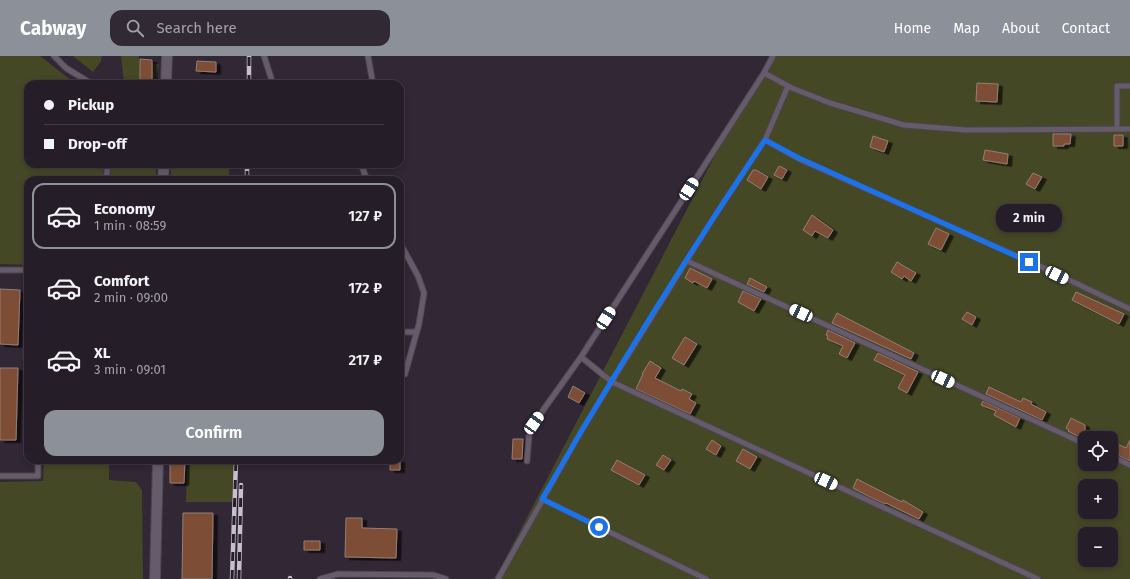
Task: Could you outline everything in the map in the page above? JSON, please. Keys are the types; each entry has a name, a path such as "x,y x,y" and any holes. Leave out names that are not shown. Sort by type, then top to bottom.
{"street":[{"path":"166,80 167,56"},
{"path":"155,579 158,464"}],"lane":[{"path":"54,56 66,68 86,80"},
{"path":"264,56 272,80"},
{"path":"368,56 372,80"},
{"path":"527,461 529,436 534,423 581,357 764,73 773,56"},
{"path":"764,73 788,86 830,103 904,125 966,130 1130,129"},
{"path":"498,579 542,499 612,382 712,220 765,140 788,86"},
{"path":"1117,129 1117,86 1130,86"},
{"path":"765,140 799,158 1044,268 1130,309"},
{"path":"404,251 418,276 424,293 405,374"},
{"path":"687,261 1078,441"},
{"path":"0,270 24,270"},
{"path":"404,332 416,332"},
{"path":"581,357 612,382 1038,579"},
{"path":"1118,459 1130,465"},
{"path":"0,476 38,476 38,464"},
{"path":"542,499 706,579"},
{"path":"320,579 338,574 433,575 446,579"}],"green space":[{"path":"0,56 40,56 71,80 24,80 24,168 104,168 102,176 24,176 24,265 0,264"},
{"path":"73,56 102,56 101,61 93,72"},
{"path":"121,56 139,56 139,64 159,64 155,80 124,80"},
{"path":"771,56 1130,56 1130,579 495,579 738,111"},
{"path":"111,168 156,168 156,176 110,176"},
{"path":"171,168 229,168 229,176 171,176"},
{"path":"44,464 109,464 109,480 136,482 142,490 143,579 0,579 0,482 43,481"},
{"path":"187,464 234,464 232,502 186,502"}],"building":[{"path":"140,59 152,60 152,80 140,80"},
{"path":"197,61 216,62 216,72 196,71"},
{"path":"977,83 998,84 997,102 976,101"},
{"path":"1053,134 1071,134 1070,144 1064,144 1064,146 1053,146"},
{"path":"1114,135 1123,135 1123,146 1114,146"},
{"path":"873,136 888,141 884,152 870,147"},
{"path":"985,150 1008,154 1007,164 983,160"},
{"path":"779,166 787,170 782,179 774,175"},
{"path":"753,170 756,170 768,177 761,189 747,180"},
{"path":"1033,173 1042,177 1035,189 1026,184"},
{"path":"812,215 833,230 828,238 815,231 812,236 803,230"},
{"path":"936,228 949,234 941,250 928,244"},
{"path":"897,262 916,273 911,281 904,276 902,279 891,272"},
{"path":"690,268 712,279 707,288 694,281 693,283 685,278"},
{"path":"750,278 767,287 764,292 747,284"},
{"path":"0,289 20,290 18,345 0,344"},
{"path":"743,291 761,299 754,311 738,302"},
{"path":"1076,292 1124,314 1119,324 1072,300"},
{"path":"967,312 976,317 972,325 962,319"},
{"path":"837,313 914,353 911,359 832,323"},
{"path":"828,330 855,343 847,358 839,354 843,346 827,339 828,336 826,335"},
{"path":"685,337 697,344 684,365 672,358"},
{"path":"878,353 918,372 907,393 898,388 905,375 874,360"},
{"path":"650,361 661,368 655,378 681,391 682,389 692,394 689,399 696,403 690,414 636,389 642,374"},
{"path":"0,368 18,368 16,440 0,440"},
{"path":"573,386 585,393 579,403 568,397"},
{"path":"989,387 1021,402 1023,398 1032,402 1031,404 1046,412 1042,420 986,394"},
{"path":"983,401 1020,418 1016,427 994,415 996,411 981,405"},
{"path":"1071,418 1085,425 1085,431 1078,431 1078,436 1068,431 1069,430 1066,428"},
{"path":"513,439 523,439 522,459 512,459"},
{"path":"712,440 721,446 716,455 706,449"},
{"path":"1130,440 1130,461 1118,455 1118,444 1126,448"},
{"path":"743,449 757,457 750,469 736,461"},
{"path":"663,455 671,460 664,470 656,465"},
{"path":"617,460 645,475 639,485 611,470"},
{"path":"170,464 185,464 184,483 170,483"},
{"path":"390,464 400,464 400,470 390,470"},
{"path":"857,479 902,502 903,500 923,512 919,519 870,497 853,488"},
{"path":"183,513 213,513 212,579 182,579"},
{"path":"346,518 362,518 362,528 397,529 396,558 345,557"},
{"path":"304,541 320,541 320,550 304,550"}],"railway":[{"path":"249,56 249,80"},
{"path":"247,168 247,176"},
{"path":"232,579 236,464"},
{"path":"239,579 241,485"}],"route":[{"path":"599,527 542,499 583,428 712,220 765,140 799,158 1029,262"}]}
